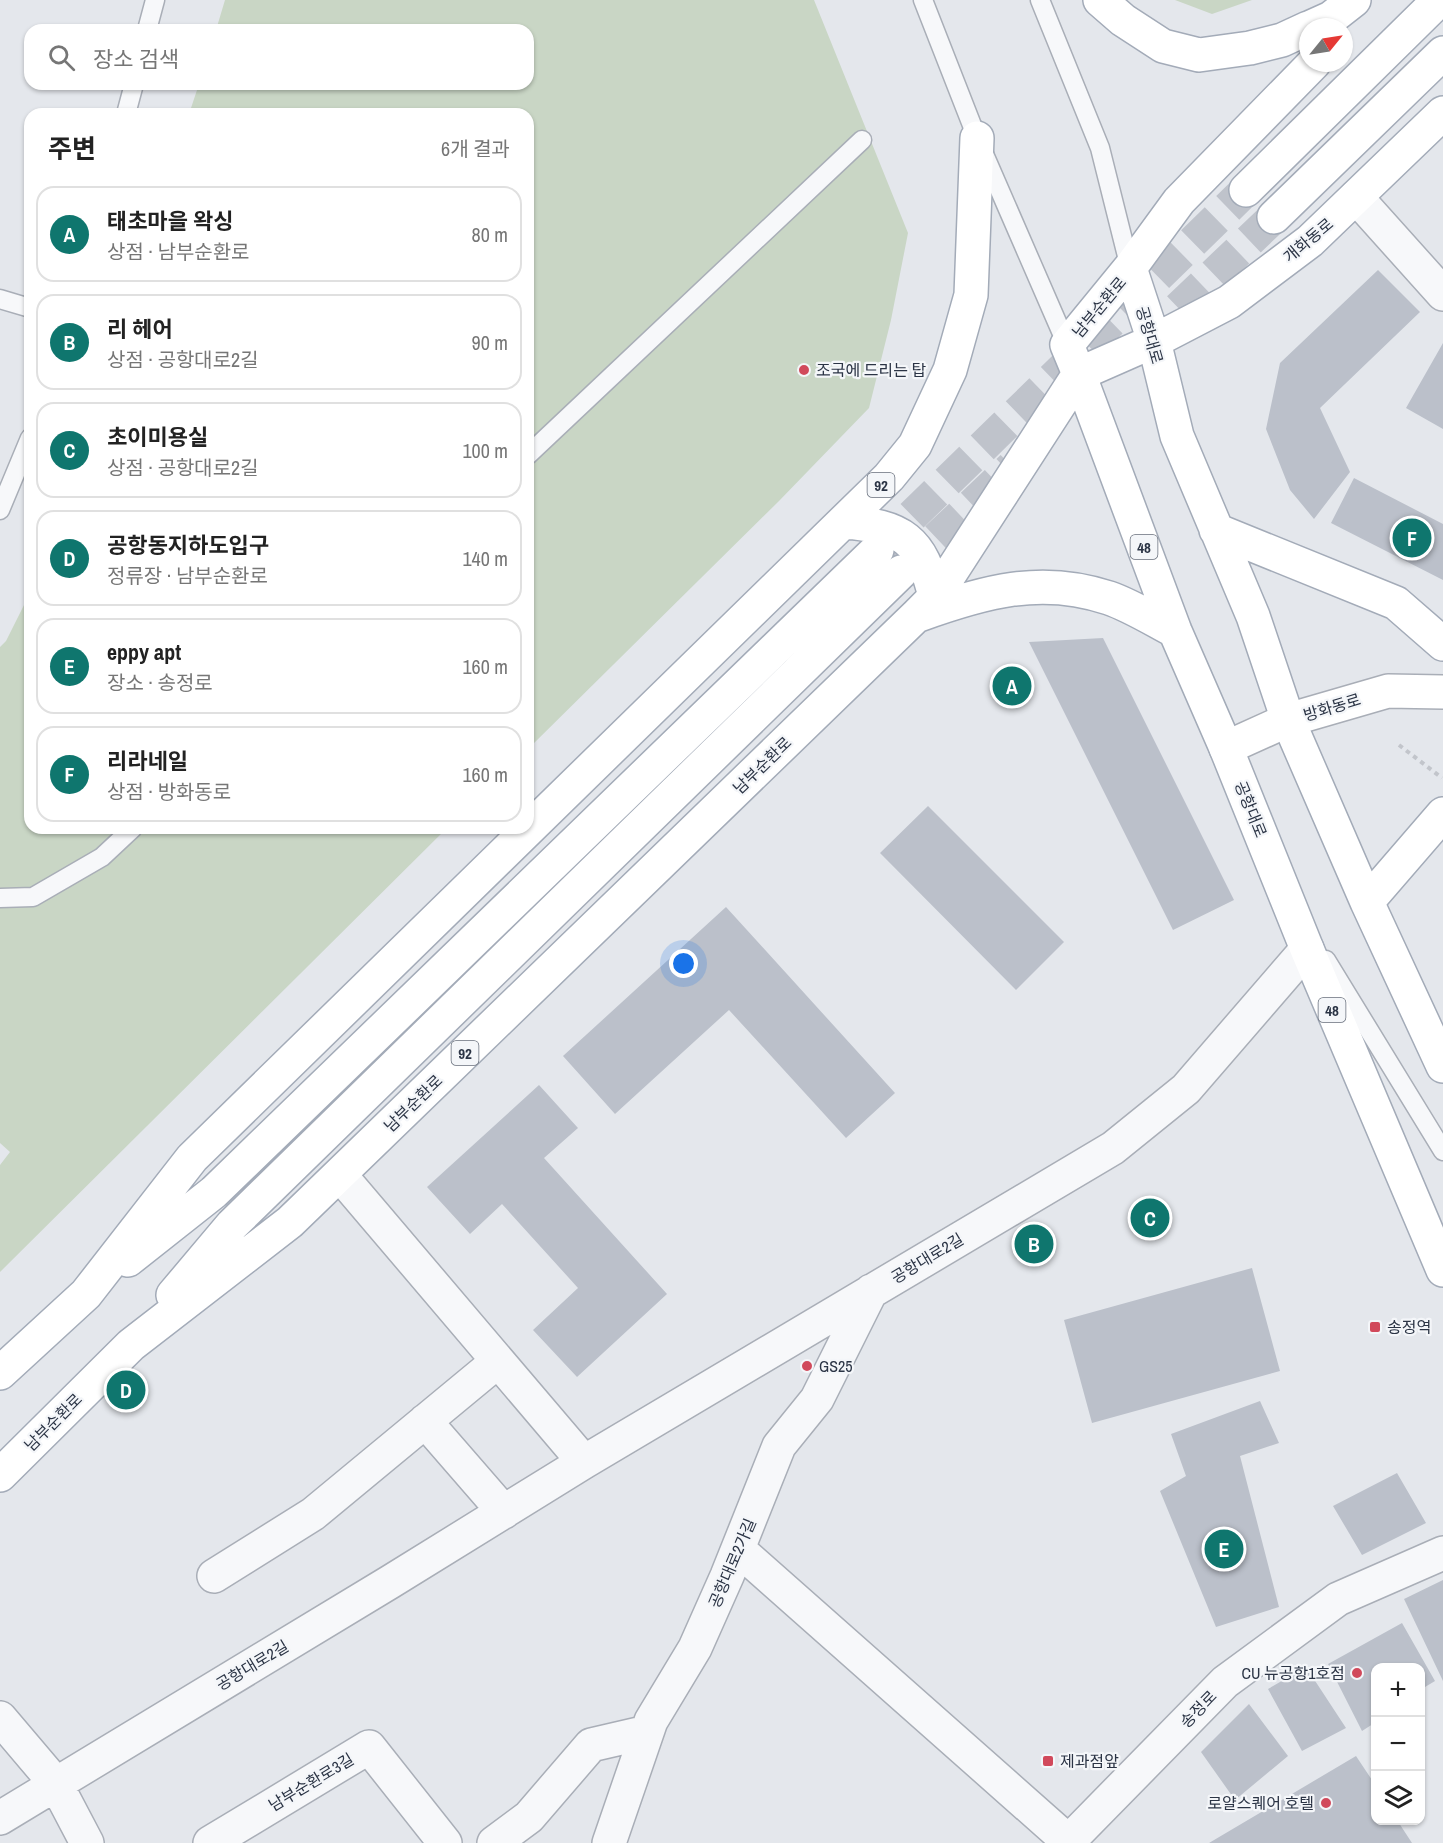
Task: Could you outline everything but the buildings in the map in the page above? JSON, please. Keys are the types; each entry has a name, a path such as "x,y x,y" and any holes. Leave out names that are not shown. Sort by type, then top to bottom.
{"main road":[{"path":"1100,0 1123,20 1163,46 1199,56 1250,48 1282,40 1299,33"},
{"path":"1331,18 1354,0"},
{"path":"1353,23 1375,0"},
{"path":"1246,190 1439,0"},
{"path":"1274,217 1443,54"},
{"path":"1130,268 1179,201 1305,72"},
{"name":"개화동로","path":"1154,341 1229,302 1310,241 1443,113"},
{"name":"92","path":"534,824 890,477 915,446 950,370 971,295 977,138"},
{"path":"1228,151 1230,183 1272,231 1310,241"},
{"name":"공항대로","path":"1130,268 1154,341 1177,436 1253,616 1288,720 1367,902 1443,1066"},
{"name":"남부순환로","path":"131,1345 290,1221 926,606 1130,268"},
{"path":"1073,359 1154,341"},
{"name":"공항대로","path":"1073,359 1176,631 1227,748 1307,949 1443,1270"},
{"path":"844,522 889,528 912,543 925,561 926,606 1020,587 1071,589 1110,598 1176,631"},
{"path":"1216,530 1396,603 1443,644"},
{"name":"92","path":"0,1373 86,1294 214,1192 877,550"},
{"name":"남부순환로","path":"0,1475 131,1345 232,1225 901,572"},
{"name":"방화동로","path":"1227,748 1288,720 1388,691 1443,692"},
{"path":"1367,902 1443,814"},
{"name":"92","path":"86,1294 192,1158 524,834"}],"street":[{"path":"1356,197 1443,294"},
{"name":"공항대로2길","path":"0,1818 584,1462 1113,1148 1186,1089 1307,949"},
{"path":"339,1175 584,1462"},
{"name":"공항대로2가길","path":"609,1843 651,1721 695,1648 779,1446 817,1399 871,1291"},
{"path":"214,1576 313,1514 498,1361"},
{"path":"425,1421 504,1512"},
{"name":"송정로","path":"738,1549 1068,1843 1225,1682 1338,1599 1443,1553"},
{"path":"0,1718 56,1784 87,1843"},
{"path":"494,1843 529,1817 591,1744 647,1732"},
{"name":"남부순환로3길","path":"210,1843 369,1747 445,1843"}],"lane":[{"path":"149,24 155,0"},
{"path":"923,0 977,138 1073,359"},
{"path":"1040,0 1100,148 1130,268"},
{"path":"128,108 132,90"},
{"path":"534,449 862,140"},
{"path":"0,299 24,306"},
{"path":"0,510 24,452"},
{"path":"0,898 33,897 102,857 127,834"},
{"path":"1287,897 1443,1151"}],"path":[{"path":"1399,745 1442,778"}],"green space":[{"path":"225,0 814,0 908,233 891,320 869,408 779,501 534,743 534,108 191,108 197,90 534,90 534,24 218,24"},
{"path":"1175,0 1252,0 1212,14"},
{"path":"24,605 24,834 441,834 0,1272 0,1165 10,1152 0,1143 0,647 6,641"}],"tunnel":[{"path":"877,550 1246,190"},
{"path":"1143,342 1274,217"},
{"path":"901,572 1012,467"}],"place":[{"name":"조국에 드리는 탑","path":"804,370"},
{"name":"리라네일","path":"1412,538"},
{"name":"태초마을 왁싱","path":"1012,686"},
{"name":"초이미용실","path":"1150,1218"},
{"name":"리 헤어","path":"1034,1244"},
{"name":"송정역","path":"1375,1327"},
{"name":"GS25","path":"807,1366"},
{"name":"공항동지하도입구","path":"126,1390"},
{"name":"eppy apt","path":"1224,1549"},
{"name":"CU 뉴공항1호점","path":"1357,1673"},
{"name":"제과점앞","path":"1048,1761"},
{"name":"로얄스퀘어 호텔","path":"1326,1803"}]}
